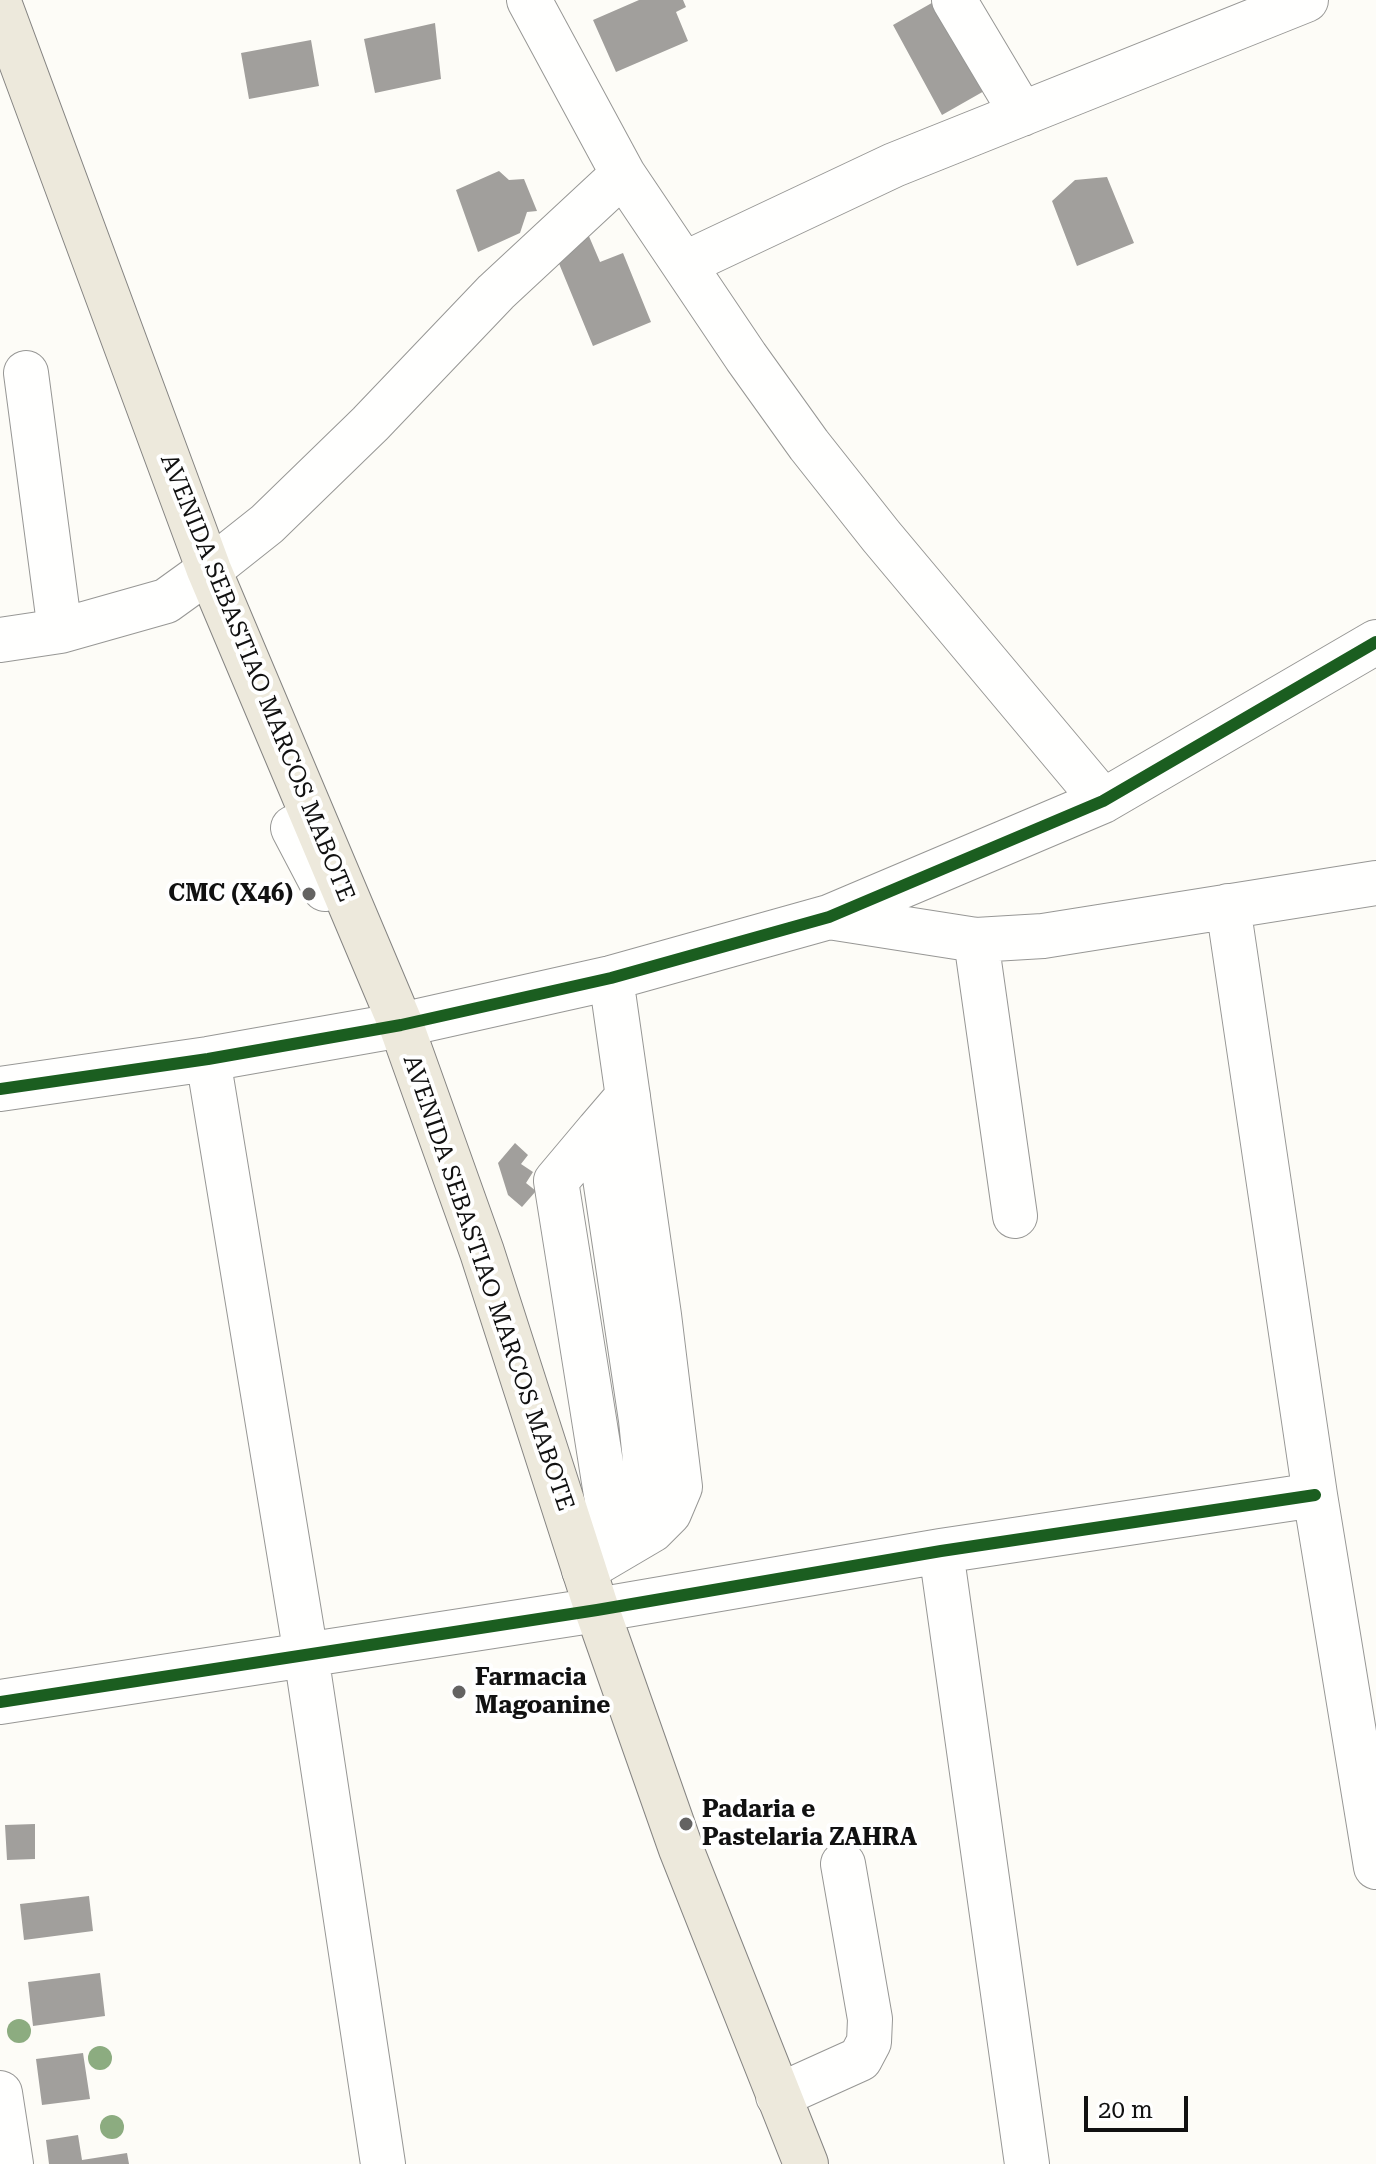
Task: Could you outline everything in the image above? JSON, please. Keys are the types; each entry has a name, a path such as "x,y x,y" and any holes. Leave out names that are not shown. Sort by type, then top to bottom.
{"main road":[{"name":"AVENIDA SEBASTIAO MARCOS MABOTE","path":"0,4 10,60 209,570 401,1025 482,1252 612,1565 681,1849 806,2164"}],"street":[{"path":"0,4 16,0"},
{"path":"529,0 623,174 755,370 863,514 1103,801"},
{"path":"954,0 1022,114"},
{"path":"684,264 894,165 1306,0"},
{"path":"0,640 60,631 166,601 209,570 267,524 370,424 496,292 623,174"},
{"path":"26,373 60,631"},
{"path":"0,1089 208,1059 401,1025 611,978 829,917 1103,801 1376,642"},
{"path":"829,917 976,940 1043,936 1376,883"},
{"path":"1228,906 1315,1495 1369,1768 1376,1867"},
{"path":"976,940 1015,1216"},
{"path":"611,978 680,1487 669,1513 612,1565"},
{"path":"208,1059 306,1655 383,2164"},
{"path":"612,1565 641,1420 598,1131 628,1096"},
{"path":"0,1702 306,1655 612,1565 941,1551 1315,1495"},
{"path":"941,1551 1027,2164"},
{"path":"778,2096 860,2059 869,2042 870,2019 843,1864"},
{"path":"0,2093 11,2164"}],"building":[{"path":"639,0 683,0 686,7 676,12 688,41 616,72 593,20"},
{"path":"937,0 993,86 942,115 893,25"},
{"path":"435,23 441,79 375,93 364,39"},
{"path":"311,40 319,86 249,99 241,53"},
{"path":"499,171 509,180 524,179 537,211 527,212 520,233 478,252 456,190"},
{"path":"1107,177 1134,243 1077,266 1052,201 1075,180"},
{"path":"588,234 600,262 623,253 651,322 593,346 553,249"},
{"path":"515,1143 528,1155 521,1164 533,1172 526,1183 536,1191 522,1207 508,1195 498,1163"},
{"path":"35,1824 35,1859 7,1860 5,1825"},
{"path":"89,1896 93,1931 24,1940 20,1904"},
{"path":"100,1973 105,2016 33,2026 28,1982"},
{"path":"83,2053 90,2099 42,2105 36,2059"},
{"path":"78,2135 82,2160 127,2153 129,2164 49,2164 46,2140"}],"cycle path":[{"path":"0,1089 208,1059 401,1025 611,978 829,917 1103,801 1376,642"},
{"path":"0,1702 597,1610 941,1551 1315,1495"}],"place":[{"name":"CMC (X46)","path":"309,894"},
{"name":"Farmacia Magoanine","path":"459,1692"},
{"name":"Padaria e Pastelaria ZAHRA","path":"686,1824"}]}
